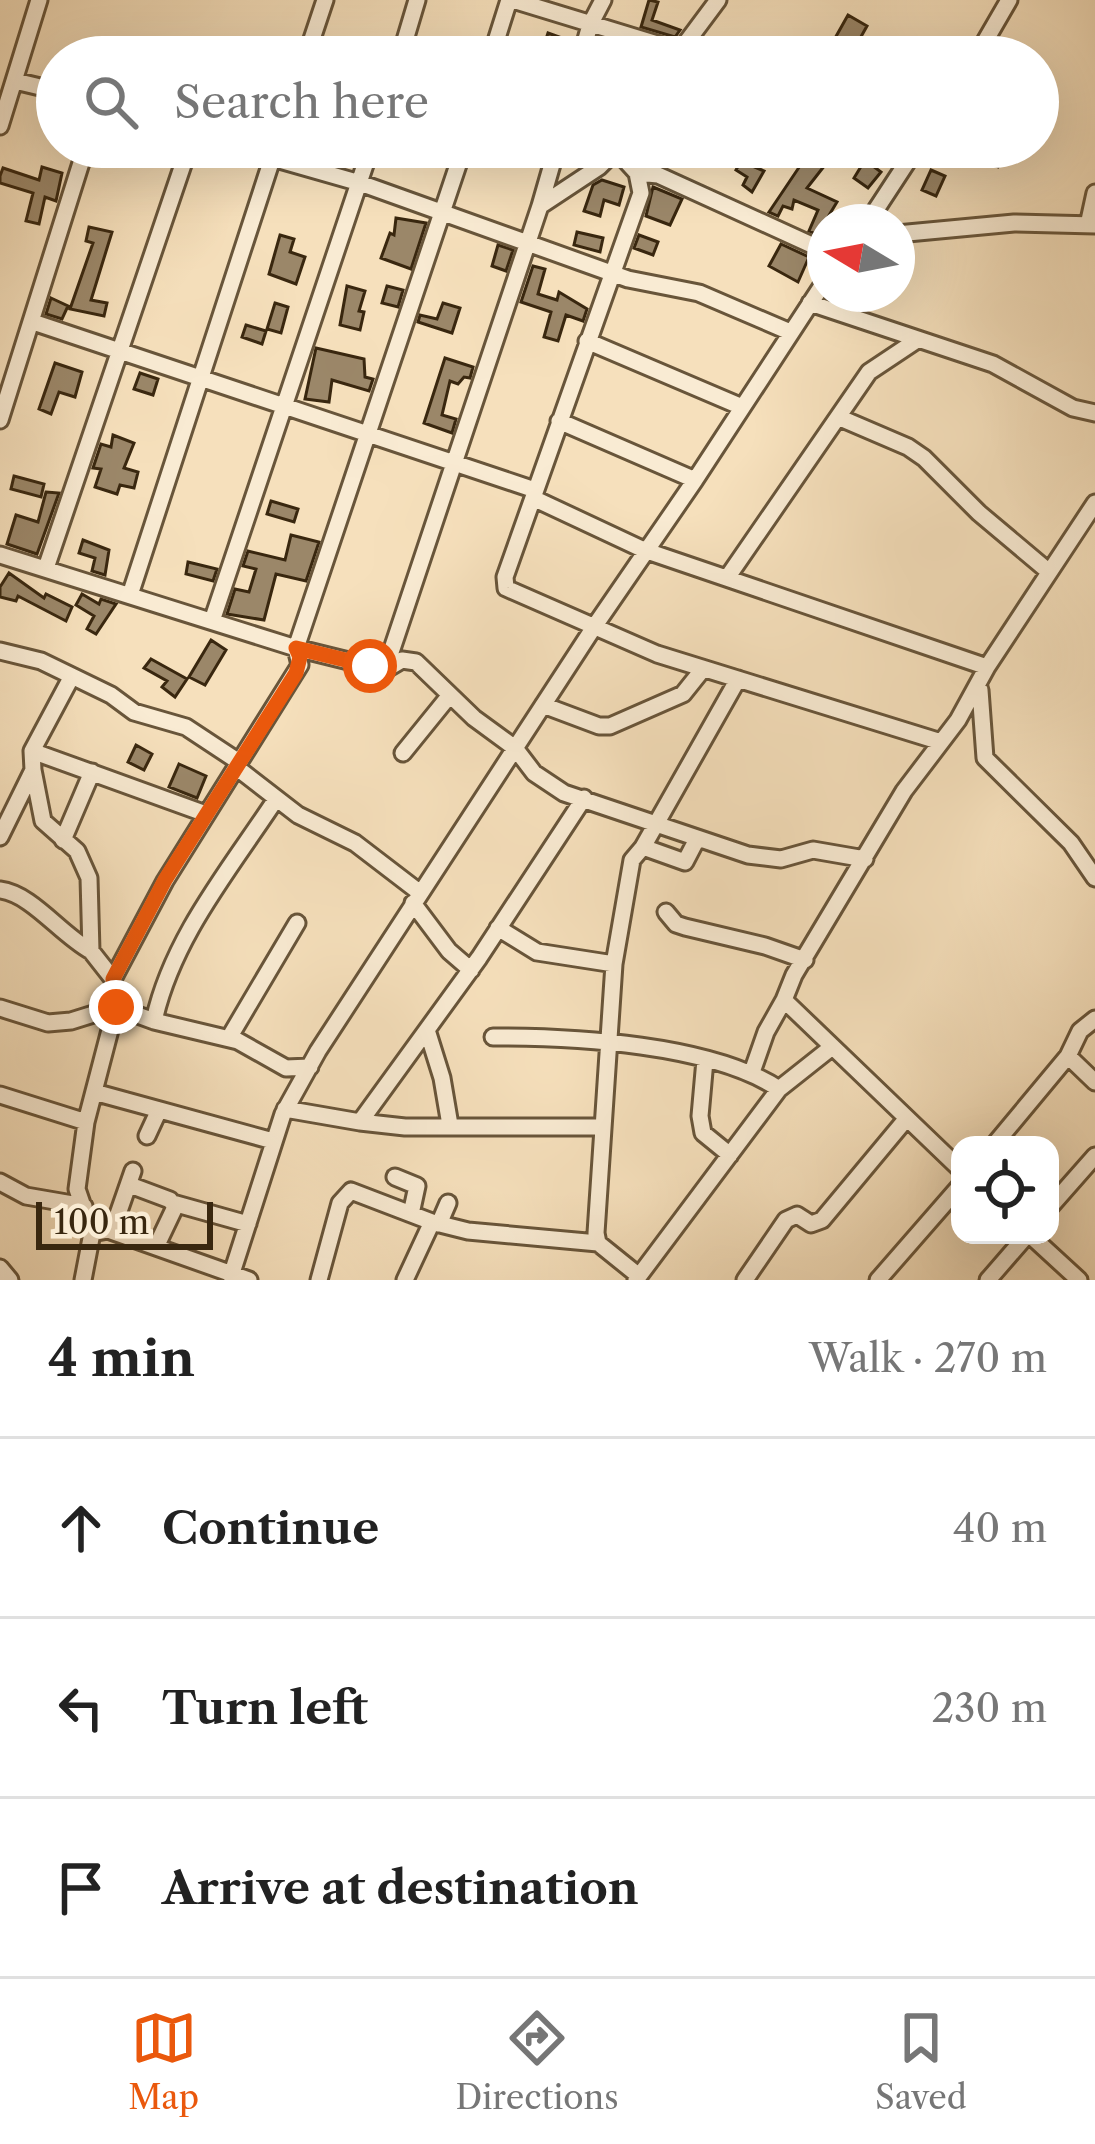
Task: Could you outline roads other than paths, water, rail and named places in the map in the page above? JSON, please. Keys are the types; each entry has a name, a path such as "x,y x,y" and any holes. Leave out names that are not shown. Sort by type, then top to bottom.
{"street":[{"path":"0,126 39,0"},
{"path":"313,36 325,0"},
{"path":"407,36 418,0"},
{"path":"498,36 511,0 623,36"},
{"path":"587,36 603,0"},
{"path":"691,36 718,0"},
{"path":"988,36 1009,0"},
{"path":"16,81 36,86"},
{"path":"0,420 80,168"},
{"path":"46,568 182,168"},
{"path":"130,595 269,168"},
{"path":"317,168 647,284 699,293 790,332"},
{"path":"212,621 365,168"},
{"path":"113,979 165,880 300,665 296,648 458,168"},
{"path":"385,670 550,168"},
{"path":"540,206 597,168"},
{"path":"634,168 641,193 505,577 506,588 656,654 940,742"},
{"path":"880,204 903,168"},
{"path":"637,172 658,175 807,243"},
{"path":"915,232 1013,223 1091,225 1095,193"},
{"path":"231,1276 285,1109 416,897 807,307"},
{"path":"836,312 993,364 1073,408 1095,413"},
{"path":"33,322 452,462 534,494 644,550 987,667"},
{"path":"727,578 877,364 917,340"},
{"path":"587,341 742,407"},
{"path":"838,417 924,458 979,513 1048,571"},
{"path":"559,422 695,480"},
{"path":"752,1072 766,1032 904,791 980,687 987,667 1095,503"},
{"path":"0,555 296,648 385,670 402,660 416,662 514,748 534,773 564,793 772,860 813,850 865,859"},
{"path":"0,651 41,662 141,715 200,734 298,815 356,844 416,897 449,951 470,970"},
{"path":"543,705 599,726 620,724 690,690 703,669"},
{"path":"72,676 32,751 33,770 44,821 76,851 89,878 91,950"},
{"path":"598,1243 614,964 632,860 738,679"},
{"path":"980,687 985,758 1071,843 1095,878"},
{"path":"403,752 450,695"},
{"path":"32,751 206,814"},
{"path":"0,837 33,770"},
{"path":"63,840 92,772"},
{"path":"360,1122 470,970 584,798"},
{"path":"154,1021 162,981 190,929 276,799"},
{"path":"643,847 685,862 697,839"},
{"path":"0,890 26,898 56,928 91,950 113,979 116,1007 86,1122 77,1189 100,1232 249,1280"},
{"path":"666,912 676,924 805,960"},
{"path":"229,1038 297,923"},
{"path":"498,928 537,952 614,964"},
{"path":"784,1000 951,1160"},
{"path":"0,1008 48,1023 116,1007 229,1038 255,1048 278,1065 310,1067"},
{"path":"1001,1136 1095,1019"},
{"path":"427,1030 450,1125"},
{"path":"493,1037 610,1043 705,1060 752,1072 779,1089"},
{"path":"320,1280 344,1196 351,1191 435,1223 495,1236 598,1243 637,1278 779,1089 832,1047"},
{"path":"1068,1056 1095,1082"},
{"path":"705,1060 700,1116 704,1133 730,1155"},
{"path":"94,1092 273,1141"},
{"path":"0,1095 86,1122"},
{"path":"285,1109 405,1127 602,1127"},
{"path":"147,1136 158,1110"},
{"path":"745,1280 786,1220 797,1215 811,1224 823,1220 907,1118"},
{"path":"1059,1197 1095,1156"},
{"path":"395,1177 417,1186 411,1214"},
{"path":"83,1280 100,1232 132,1178 173,1204 248,1224"},
{"path":"0,1182 26,1196 84,1206"},
{"path":"878,1280 951,1196"},
{"path":"405,1280 448,1203"},
{"path":"156,1247 173,1204"},
{"path":"988,1280 1020,1244"},
{"path":"1038,1244 1078,1280"},
{"path":"0,1268 10,1280"}]}
